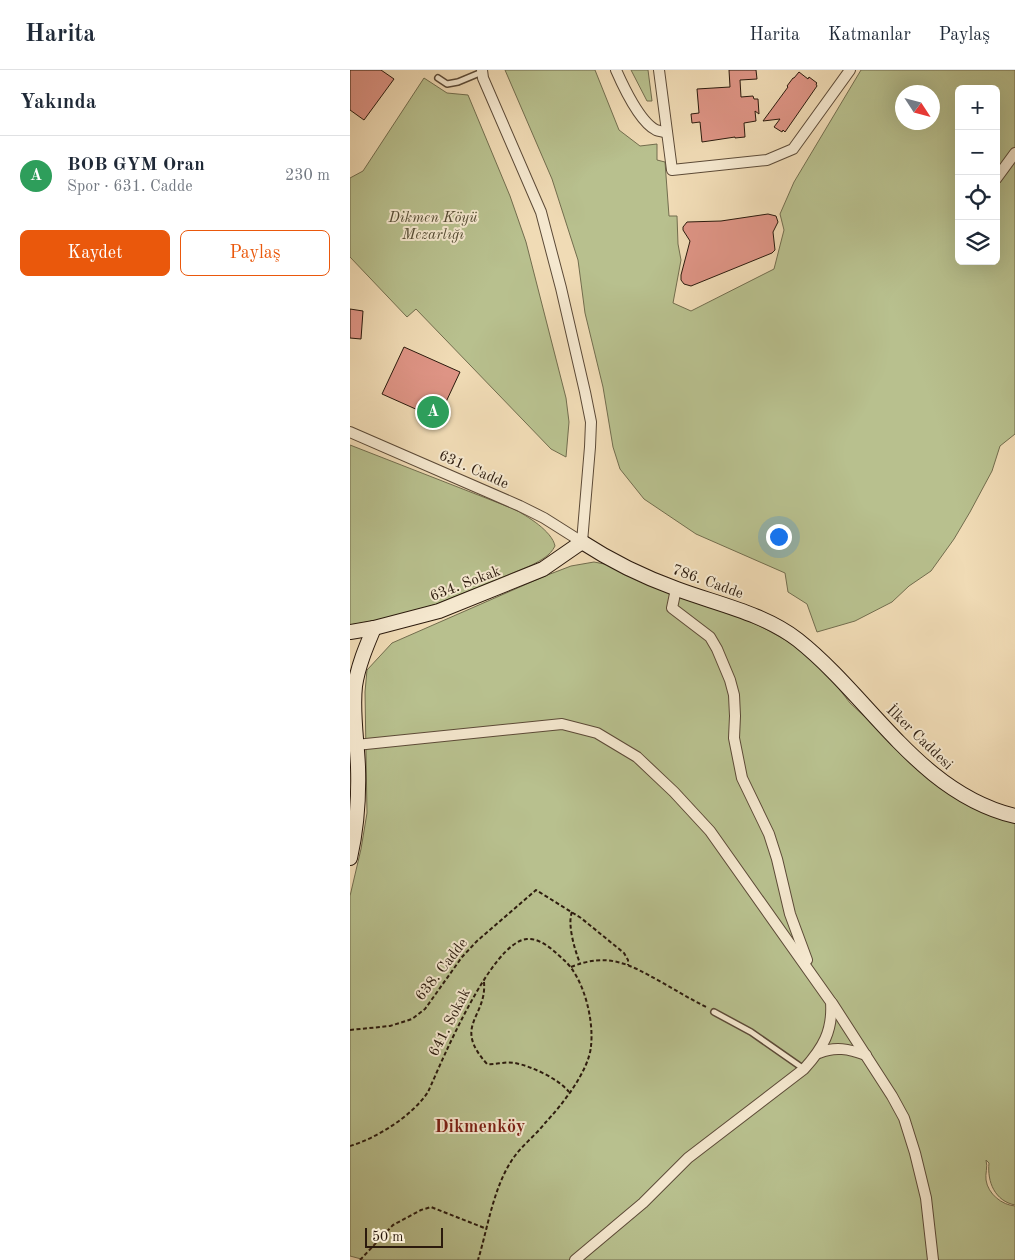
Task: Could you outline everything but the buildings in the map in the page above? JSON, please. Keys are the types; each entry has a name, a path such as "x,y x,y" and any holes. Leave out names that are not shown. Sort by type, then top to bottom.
{"main road":[{"name":"786. Cadde","path":"582,542 614,561 676,589 728,605 760,619 796,639 819,658"},
{"name":"634. Sokak","path":"350,632 374,628 439,611 543,570 582,542"},
{"path":"350,858 359,805 353,736 354,704 358,669 374,628"},
{"name":"İlker Caddesi","path":"819,658 904,747 942,782 955,791 987,807 1015,816"}],"street":[{"path":"616,70 647,123 655,130 668,133"},
{"path":"659,70 672,170 767,160 793,149 850,70"},
{"path":"482,71 506,133 541,212 585,392 591,422 582,542"},
{"path":"999,175 1015,153"},
{"name":"631. Cadde","path":"350,432 520,506 544,518 582,542"},
{"path":"574,1260 643,1203 688,1158 804,1069 818,1053 832,1019 831,1002 807,960 790,914 769,834 742,778 734,738 734,702 730,680 710,637 672,608 676,589"},
{"path":"353,736 562,724 597,733 637,757 674,792 710,831 831,1002 892,1096 904,1118 916,1153 926,1198 934,1260"},
{"path":"818,1053 827,1050 845,1049 866,1055"}],"lane":[{"path":"438,78 447,84 458,82 482,71"},
{"path":"714,1012 751,1032 804,1069"}],"path":[{"name":"638. Cadde","path":"350,1030 390,1026 412,1019 425,1009 472,946 536,890 572,912"},
{"path":"580,963 576,954 570,922 572,912 624,953 628,964"},
{"name":"641. Sokak","path":"350,1146 380,1134 423,1100 461,1018 484,981 514,944 524,939 532,939 543,943 571,967"},
{"path":"478,1260 501,1179 513,1158 546,1122 569,1092 584,1070 591,1048 592,1034 586,1002 571,967 580,963 600,960 628,964 714,1012"},
{"path":"484,981 485,991 471,1031 473,1042 479,1055 487,1064 514,1063 529,1067 565,1086 569,1092"},
{"path":"360,1260 393,1225 431,1207 487,1229"}],"green space":[{"path":"505,70 595,70 619,130 640,146 657,144 657,160 665,162 669,216 677,216 678,244 681,260 673,303 691,311 774,269 784,230 780,214 794,182 861,70 1015,70 1015,434 1000,446 992,471 970,512 954,539 931,571 909,586 892,602 855,621 817,632 807,604 788,592 785,573 696,534 644,499 620,469 613,447 603,387 585,313 578,260 552,179"},
{"path":"631,70 648,70 652,101 647,101"},
{"name":"Dikmen Köyü Mezarlığı","path":"424,78 447,93 468,95 510,196 526,242 566,398 569,422 566,457 551,449 416,309 407,317 350,257 350,178 363,171"},
{"path":"350,445 514,509 544,530 553,540 555,546 548,555 532,565 437,604 384,619 350,625"},
{"path":"594,562 615,566 730,613 762,627 798,647 829,676 850,703 907,756 1015,817 1015,1205 1008,1203 997,1195 991,1184 989,1163 986,1160 986,1178 987,1185 996,1198 1015,1206 1015,1260 365,1260 350,1256 350,896 367,813 365,692 367,670 392,643 545,576 571,566"}],"place":[{"name":"BOB GYM Oran","path":"433,412"}],"district":[{"name":"Dikmenköy","path":"480,1126"}]}
